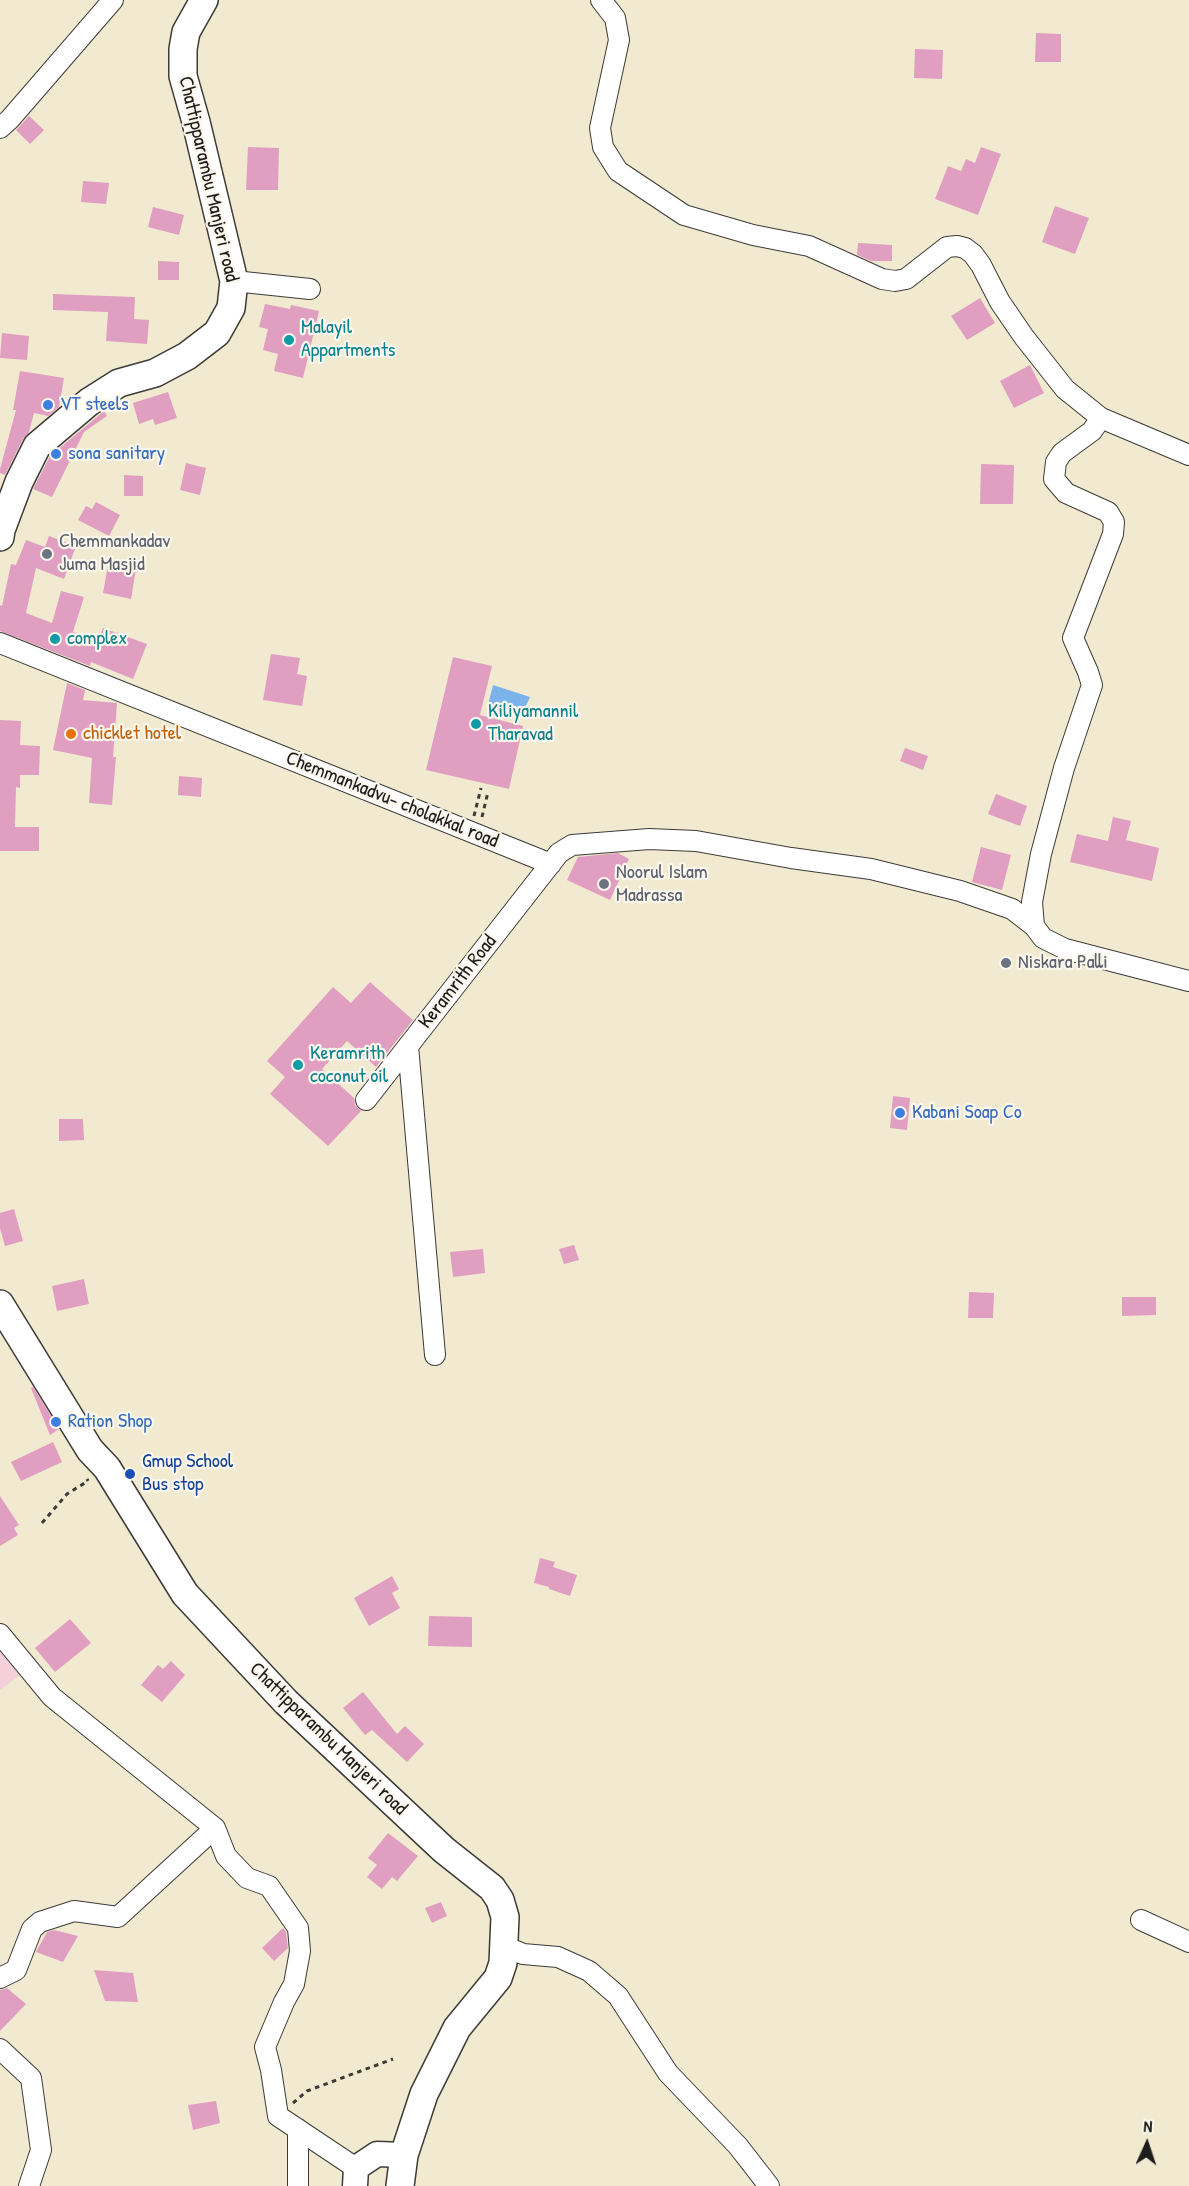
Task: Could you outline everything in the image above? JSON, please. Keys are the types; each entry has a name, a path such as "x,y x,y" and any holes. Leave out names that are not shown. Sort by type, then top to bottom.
{"main road":[{"name":"Chattipparambu Manjeri road","path":"0,537 20,482 37,446 88,402 120,383 155,373 179,360 217,333 231,308 234,281 183,76 186,32 204,0"},
{"name":"Chattipparambu Manjeri road","path":"0,1304 90,1450 107,1468 185,1594 286,1702 444,1850 492,1888 500,1900 505,1917 503,1963 498,1978 457,2028 424,2094 404,2155 400,2186"}],"street":[{"path":"0,128 113,0"},
{"path":"601,0 615,18 619,40 600,128 603,147 618,171 684,215 753,235 809,246 882,279 895,281 906,279 947,247 965,248 973,254 1000,302 1024,337 1065,388 1101,418 1189,454"},
{"path":"234,281 310,290"},
{"path":"1034,926 1032,902 1041,854 1064,768 1092,685 1073,638 1113,534 1114,522 1108,512 1066,493 1054,478 1056,462 1062,453 1092,431 1101,418"},
{"name":"Chemmankadvu- cholakkal road","path":"0,644 551,864"},
{"path":"551,864 559,853 573,845 649,839 696,841 871,869 960,891 1012,909 1034,926 1043,938 1065,950 1189,981"},
{"name":"Keramrith Road","path":"366,1100 551,864"},
{"path":"408,1046 435,1355"},
{"path":"0,1634 52,1697 215,1828 226,1856 247,1878 269,1886 298,1928 300,1951 294,1984 265,2047 278,2116 298,2129 356,2177 377,2154 404,2155"},
{"path":"0,1978 16,1970 32,1929 40,1922 74,1911 118,1917 215,1828"},
{"path":"1141,1920 1189,1942"},
{"path":"504,1946 523,1954 558,1957 589,1971 618,1996 668,2073 738,2146 769,2186"},
{"path":"0,2049 31,2078 41,2150 29,2186"},
{"path":"298,2129 298,2186"}],"path":[{"path":"474,833 481,788"},
{"path":"474,833 488,792"},
{"path":"42,1523 67,1494 88,1481 83,1473"},
{"path":"278,2116 307,2091 393,2059"}],"shaded area":[{"path":"0,1642 13,1660 19,1676 0,1690"}],"water":[{"path":"493,685 530,697 523,712 508,718 487,709"}],"building":[{"path":"1036,33 1061,34 1061,62 1035,62"},
{"path":"915,49 943,50 942,79 914,78"},
{"path":"29,116 44,130 30,144 16,130"},
{"path":"248,147 279,148 278,190 246,190"},
{"path":"981,147 1001,154 978,215 935,199 948,166 961,171 966,159 975,163"},
{"path":"83,181 109,183 106,204 81,202"},
{"path":"1055,206 1089,218 1075,254 1042,242"},
{"path":"153,207 184,215 179,235 148,227"},
{"path":"858,243 892,245 892,261 871,261 857,255"},
{"path":"158,261 179,262 179,280 158,280"},
{"path":"53,294 135,297 134,319 149,320 147,344 106,341 108,312 53,310"},
{"path":"980,298 995,323 967,340 951,316"},
{"name":"Malayil Appartments","path":"265,304 290,309 291,305 319,311 303,378 274,371 278,354 263,350 268,329 259,327"},
{"path":"2,333 29,336 27,360 0,358"},
{"path":"1030,365 1044,393 1014,408 1000,381"},
{"path":"20,371 64,378 59,407 48,416 34,413 29,432 23,439 5,475 0,473 0,469 16,410 13,410"},
{"path":"168,392 177,418 155,425 153,419 139,424 133,403"},
{"path":"104,411 107,416 84,432 52,497 33,489 50,456"},
{"path":"186,463 206,468 200,495 180,490"},
{"path":"981,464 1014,465 1013,504 980,504"},
{"path":"124,475 143,476 143,496 124,496"},
{"path":"96,502 120,515 109,536 78,520 86,506 92,509"},
{"path":"49,536 76,546 64,579 36,568 26,613 52,623 61,591 84,597 73,632 98,642 103,628 147,644 133,679 91,662 90,666 0,631 0,605 2,606 11,564 16,565 26,540 45,547"},
{"path":"109,560 136,569 131,599 103,593"},
{"path":"271,654 300,658 297,674 307,676 302,706 263,700"},
{"name":"Kiliyamannil Tharavad","path":"453,657 492,666 480,715 523,726 509,789 426,770"},
{"path":"67,683 85,690 83,700 117,703 112,805 89,803 92,758 53,750"},
{"path":"0,720 21,721 20,745 40,746 39,775 20,775 20,788 16,787 15,827 39,827 39,851 0,851"},
{"path":"905,748 928,756 923,770 900,761"},
{"path":"179,776 202,778 201,797 178,795"},
{"path":"996,794 1027,806 1020,826 988,814"},
{"path":"1113,817 1131,821 1126,840 1159,848 1152,881 1070,862 1077,834 1108,841"},
{"path":"981,847 1011,855 1002,890 972,882"},
{"path":"618,853 629,859 610,900 567,880 578,857"},
{"name":"Keramrith coconut oil","path":"370,982 413,1020 376,1067 347,1041 322,1069 354,1098 355,1105 361,1111 328,1146 270,1094 285,1077 267,1061 333,987 351,1003"},
{"name":"Kabani Soap Co","path":"893,1096 910,1098 907,1130 890,1128"},
{"path":"59,1119 83,1119 84,1140 59,1141"},
{"path":"14,1209 23,1241 5,1246 0,1228 0,1213"},
{"path":"574,1245 579,1260 564,1264 559,1249"},
{"path":"483,1249 485,1273 453,1277 450,1252"},
{"path":"84,1279 89,1304 57,1311 52,1286"},
{"path":"969,1292 994,1293 993,1318 968,1318"},
{"path":"1122,1297 1156,1297 1156,1315 1122,1316"},
{"path":"33,1387 59,1429 50,1435 31,1388"},
{"path":"53,1442 62,1462 21,1481 11,1462"},
{"path":"0,1496 19,1525 14,1528 18,1535 0,1546"},
{"path":"540,1558 555,1562 553,1567 577,1575 570,1596 534,1583"},
{"path":"392,1576 399,1589 392,1593 400,1608 369,1626 354,1598"},
{"path":"429,1616 472,1617 472,1647 428,1646"},
{"path":"70,1619 91,1643 55,1672 35,1648"},
{"path":"171,1661 185,1675 162,1702 141,1685 158,1665 163,1669"},
{"path":"363,1692 397,1734 405,1726 424,1744 407,1762 372,1730 365,1735 343,1708"},
{"path":"388,1833 418,1856 397,1881 392,1877 382,1889 367,1877 377,1865 368,1858"},
{"path":"441,1902 447,1916 432,1923 425,1908"},
{"path":"283,1928 286,1932 288,1948 274,1961 262,1948"},
{"path":"54,1930 78,1936 63,1962 36,1952 47,1932"},
{"path":"94,1970 133,1973 138,2002 105,2001"},
{"path":"7,1988 26,2004 0,2031 0,1990"},
{"path":"216,2101 220,2123 193,2130 188,2105"}],"place":[{"name":"Malayil Appartments","path":"289,340"},
{"name":"VT steels","path":"48,405"},
{"name":"sona sanitary","path":"56,454"},
{"name":"Chemmankadav Juma Masjid","path":"47,554"},
{"name":"complex","path":"55,639"},
{"name":"Kiliyamannil Tharavad","path":"476,724"},
{"name":"chicklet hotel","path":"71,734"},
{"name":"Noorul Islam Madrassa","path":"604,884"},
{"name":"Niskara Palli","path":"1006,963"},
{"name":"Keramrith coconut oil","path":"298,1065"},
{"name":"Kabani Soap Co","path":"900,1113"},
{"name":"Ration Shop","path":"56,1422"},
{"name":"Gmup School Bus stop","path":"130,1474"}]}
